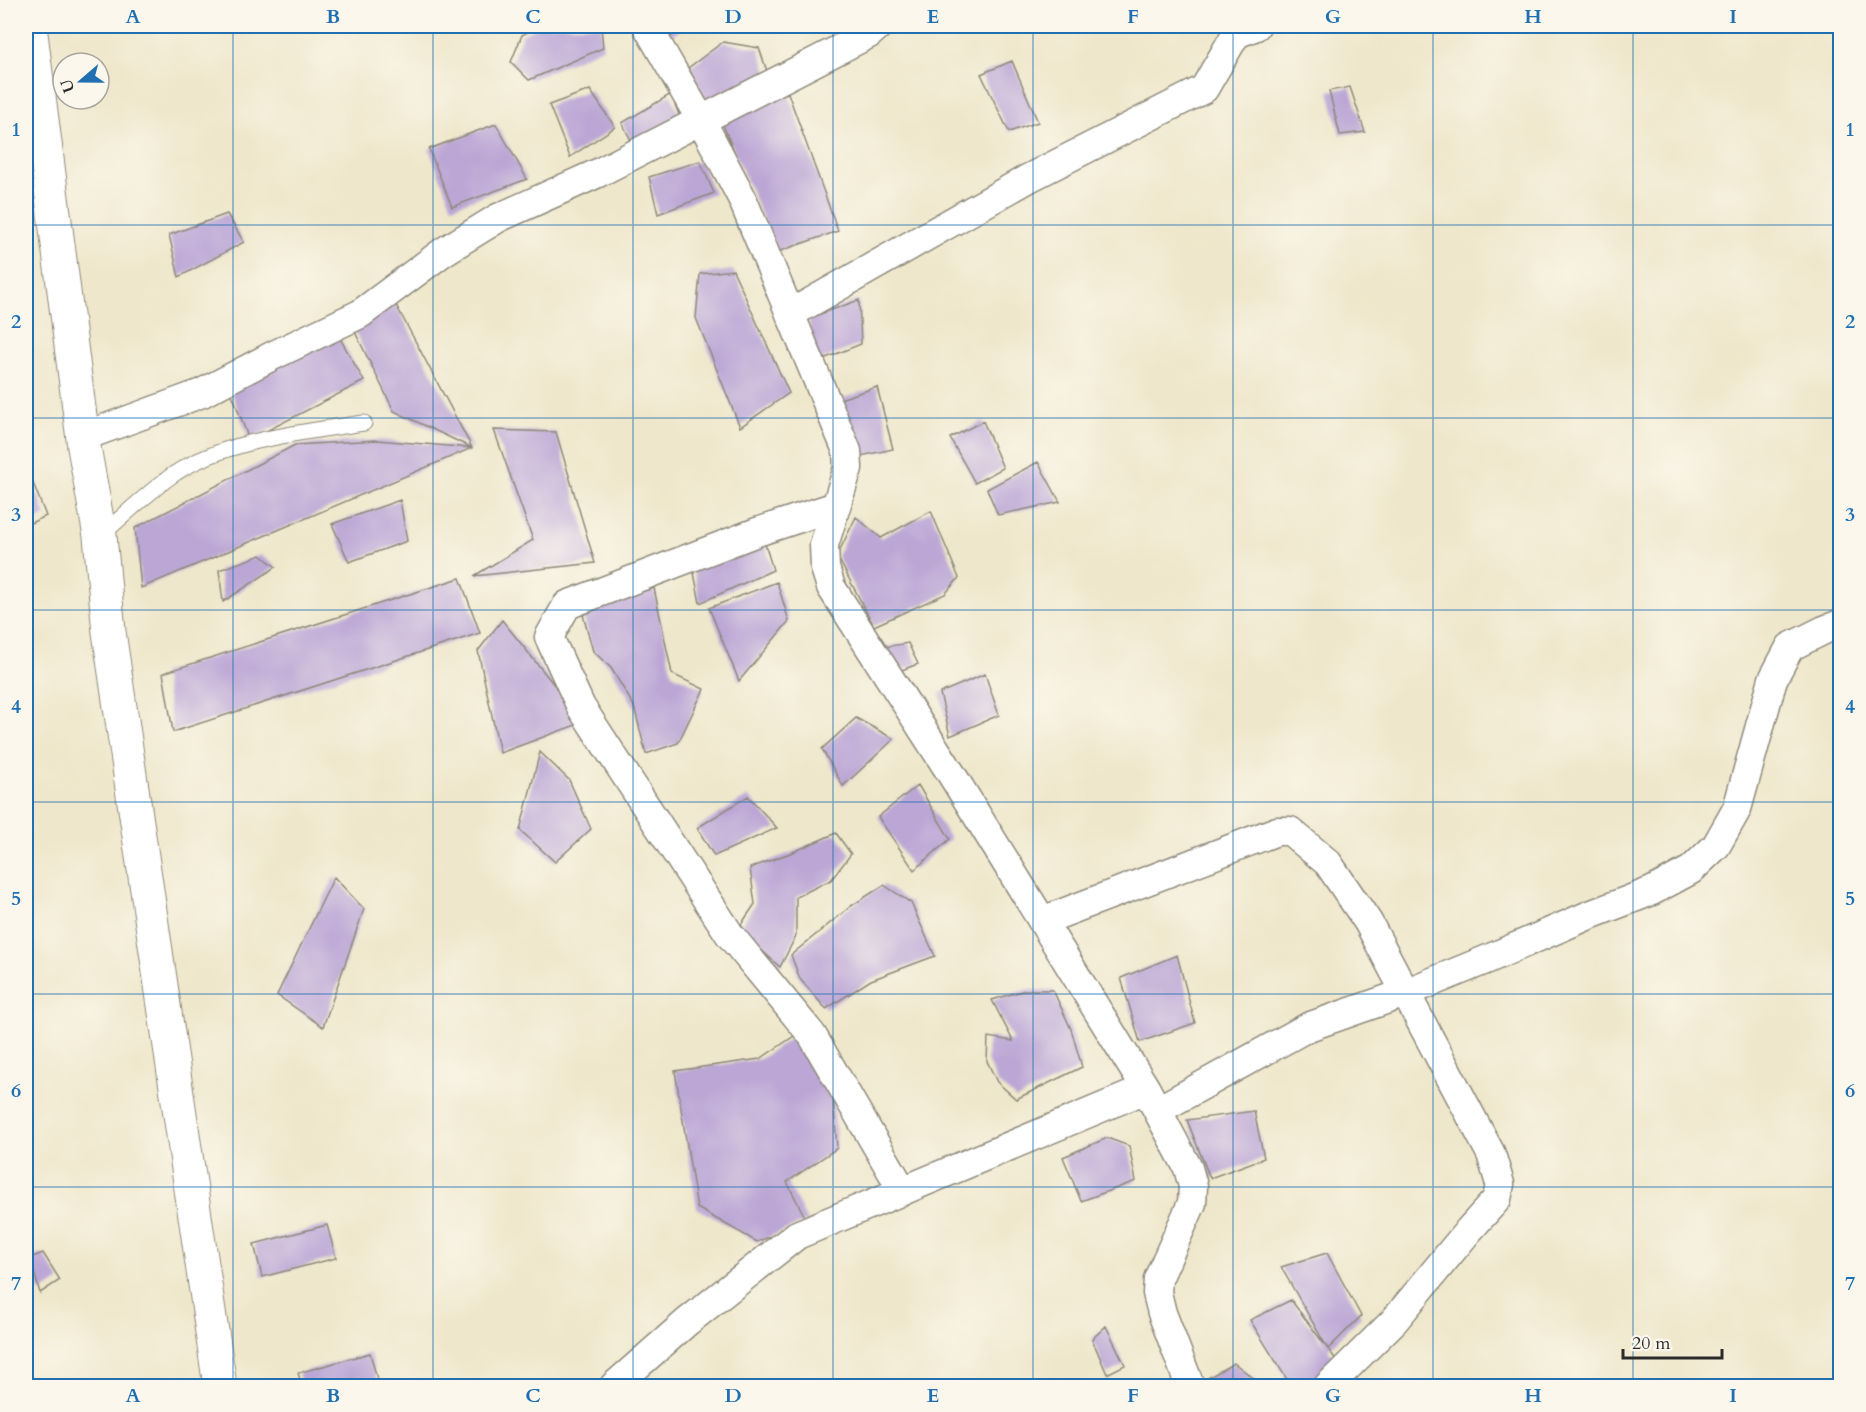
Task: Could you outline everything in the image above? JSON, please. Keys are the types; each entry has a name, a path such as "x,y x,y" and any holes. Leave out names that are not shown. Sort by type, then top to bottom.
{"main road":[{"path":"30,26 82,437 100,536 111,644 220,1386"}],"street":[{"path":"647,26 701,120 742,198 847,451 848,468 824,545 825,567 831,587 1152,1100 1188,1168 1193,1186 1192,1203 1158,1279 1157,1293 1162,1313 1190,1386"},
{"path":"82,437 202,393 360,314 443,252 498,218 598,173 869,34 878,26"},
{"path":"790,314 1029,178 1204,88 1242,28"},
{"path":"836,506 757,532 567,605 549,637 581,707 730,935 812,1035 903,1191"},
{"path":"614,1386 687,1322 797,1235 903,1191 1152,1100 1308,1027 1405,993 1652,891 1691,870 1716,846 1737,809 1773,679 1790,647 1840,624"},
{"path":"1042,921 1278,831 1290,831 1328,863 1368,922 1491,1154 1500,1184 1497,1199 1469,1230 1432,1278 1394,1321 1328,1386"}],"lane":[{"path":"100,536 174,474 193,463 270,437 364,423"}],"building":[{"path":"539,26 601,26 603,48 529,80 511,62 522,35"},
{"path":"647,26 686,26 658,45"},
{"path":"819,26 853,26 853,27 822,32"},
{"path":"723,42 759,48 768,74 709,105 688,68"},
{"path":"1012,61 1038,122 1009,132 981,74"},
{"path":"1350,87 1365,132 1340,135 1329,91"},
{"path":"590,90 615,127 570,157 549,105"},
{"path":"788,93 838,231 777,252 717,111"},
{"path":"671,94 681,120 631,140 622,123"},
{"path":"496,124 527,179 452,207 429,149"},
{"path":"700,161 714,193 658,214 649,177"},
{"path":"227,214 244,242 179,277 169,235"},
{"path":"733,270 789,393 740,427 696,318 700,274"},
{"path":"859,300 861,344 811,364 809,318"},
{"path":"395,303 472,448 394,411 353,328"},
{"path":"337,333 364,381 249,440 228,383"},
{"path":"877,387 893,449 861,456 840,399"},
{"path":"983,421 1003,468 975,483 950,438"},
{"path":"494,430 556,432 595,563 474,576 533,540"},
{"path":"377,440 472,448 141,588 135,528 295,445"},
{"path":"1038,462 1060,502 998,515 987,489"},
{"path":"26,465 46,516 26,525"},
{"path":"400,500 407,541 349,562 332,524"},
{"path":"931,511 959,578 945,594 874,626 837,556 856,517 881,538"},
{"path":"763,537 773,570 700,603 693,568"},
{"path":"261,555 276,567 223,602 219,570"},
{"path":"460,578 480,633 173,732 163,673"},
{"path":"777,582 789,621 739,681 709,608"},
{"path":"654,588 672,674 704,689 678,743 646,754 634,706 611,668 593,651 583,615 627,596"},
{"path":"502,620 584,722 500,753 478,651"},
{"path":"908,643 918,664 888,675 884,647"},
{"path":"985,674 999,715 950,736 940,693"},
{"path":"856,718 894,739 843,786 822,749"},
{"path":"540,752 569,780 591,829 555,862 520,830"},
{"path":"918,785 950,839 914,870 878,817"},
{"path":"748,796 777,828 714,856 697,828"},
{"path":"836,833 851,854 831,880 796,897 796,936 780,967 738,929 755,904 750,868"},
{"path":"334,877 364,909 323,1027 277,995"},
{"path":"884,885 911,903 935,956 871,980 826,1009 800,979 791,955 851,906"},
{"path":"1177,955 1195,1023 1140,1042 1121,978"},
{"path":"1025,990 1053,990 1071,1029 1082,1067 1016,1099 997,1082 987,1061 988,1037 1013,1041 992,1000"},
{"path":"800,1032 832,1082 837,1148 787,1182 807,1221 757,1242 697,1208 675,1071 760,1059"},
{"path":"1254,1111 1264,1158 1210,1178 1187,1120"},
{"path":"1107,1138 1129,1146 1136,1181 1081,1201 1063,1157"},
{"path":"327,1225 336,1258 262,1277 254,1244"},
{"path":"43,1253 60,1280 40,1293 30,1258"},
{"path":"1327,1253 1361,1316 1328,1349 1281,1267"},
{"path":"1291,1300 1340,1365 1319,1386 1291,1386 1250,1320"},
{"path":"1106,1326 1125,1365 1107,1374 1092,1339"},
{"path":"370,1353 379,1386 302,1386 298,1373"},
{"path":"1234,1363 1257,1381 1258,1386 1198,1386 1197,1384"}]}
